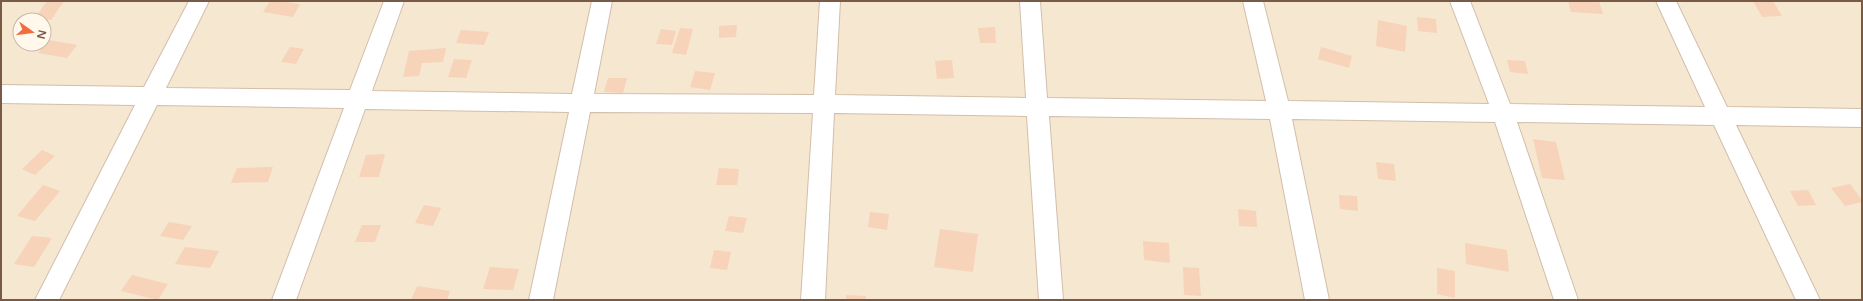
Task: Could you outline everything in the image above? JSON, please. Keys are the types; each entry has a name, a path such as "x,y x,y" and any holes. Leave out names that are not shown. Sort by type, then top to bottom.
{"street":[{"path":"47,300 199,1"},
{"path":"284,300 394,1"},
{"path":"541,300 602,1"},
{"path":"813,300 830,1"},
{"path":"1030,1 1051,300"},
{"path":"1253,1 1279,110 1317,300"},
{"path":"1460,1 1503,113 1566,300"},
{"path":"1666,1 1808,300"},
{"path":"1,94 151,95 581,103 824,104 1862,118"}],"shaded area":[{"path":"1,1 1862,1 1862,300 1,300"}],"building":[{"path":"47,1 64,1 52,19 52,12 39,12"},
{"path":"270,1 300,4 293,17 263,12"},
{"path":"1568,1 1599,1 1603,14 1571,12"},
{"path":"1753,1 1773,1 1782,16 1762,17"},
{"path":"1417,17 1436,19 1437,33 1418,31"},
{"path":"1378,20 1407,26 1405,52 1376,46"},
{"path":"737,25 736,37 719,38 719,26"},
{"path":"995,27 996,43 980,43 978,28"},
{"path":"680,28 693,29 686,55 672,53"},
{"path":"661,29 676,31 672,45 656,44"},
{"path":"461,30 489,32 484,45 456,43"},
{"path":"52,41 77,45 67,58 38,53 52,52"},
{"path":"290,47 304,49 296,64 281,62"},
{"path":"1321,47 1352,56 1349,68 1318,59"},
{"path":"446,48 443,62 422,63 419,76 403,77 409,51"},
{"path":"454,59 472,60 466,78 448,77"},
{"path":"952,60 954,78 937,79 935,61"},
{"path":"1507,60 1525,61 1528,74 1510,72"},
{"path":"695,71 715,73 710,90 690,87"},
{"path":"608,78 627,78 623,93 604,92"},
{"path":"1533,139 1556,142 1565,180 1542,178"},
{"path":"42,150 55,156 35,175 22,169"},
{"path":"385,154 379,177 359,177 366,155"},
{"path":"1376,162 1394,164 1396,181 1378,179"},
{"path":"273,167 268,182 231,183 237,168"},
{"path":"719,168 739,169 737,185 716,185"},
{"path":"1850,184 1862,202 1845,206 1831,188"},
{"path":"43,185 60,191 35,221 17,216"},
{"path":"1808,190 1816,205 1798,206 1790,191"},
{"path":"1339,195 1357,196 1358,211 1340,209"},
{"path":"424,205 441,208 433,226 415,223"},
{"path":"1238,209 1256,211 1257,227 1239,226"},
{"path":"870,212 889,214 887,230 868,227"},
{"path":"729,216 747,218 743,233 725,231"},
{"path":"169,222 192,226 183,240 160,236"},
{"path":"362,225 381,225 375,242 355,242"},
{"path":"940,229 978,234 973,272 934,267"},
{"path":"32,236 52,238 34,267 14,264"},
{"path":"1143,241 1169,243 1170,263 1144,260"},
{"path":"1465,243 1507,250 1509,272 1466,264"},
{"path":"185,247 219,251 210,268 175,264"},
{"path":"714,250 731,252 727,270 710,268"},
{"path":"490,267 519,269 513,290 483,289"},
{"path":"1183,267 1199,268 1201,296 1184,295"},
{"path":"1437,268 1455,271 1455,298 1437,294"},
{"path":"132,275 168,284 158,300 121,291"},
{"path":"417,286 450,291 447,300 411,300"},
{"path":"846,295 866,296 866,300 846,300"}]}
